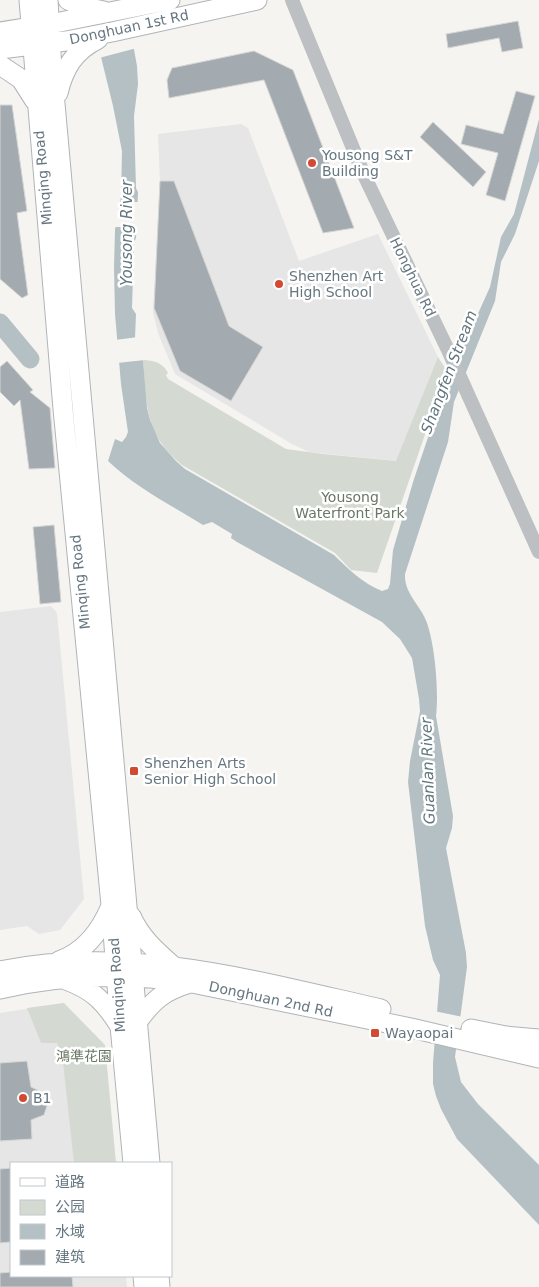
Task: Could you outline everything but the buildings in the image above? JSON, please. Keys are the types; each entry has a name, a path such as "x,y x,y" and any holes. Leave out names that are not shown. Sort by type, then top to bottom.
{"main road":[{"name":"Minqing Road","path":"29,0 64,418 120,906"},
{"name":"Minqing Road","path":"48,0 125,969 138,1021 150,1162"},
{"name":"Donghuan 1st Rd","path":"0,49 31,36 50,33 90,39 112,32 137,16 170,0"},
{"name":"Donghuan 1st Rd","path":"50,33 79,8 137,16 257,0"},
{"name":"Donghuan 1st Rd","path":"0,32 31,36"},
{"path":"55,104 66,68 78,51 90,39"},
{"path":"0,65 21,79 31,94 37,108"},
{"path":"50,964 76,953 120,906 144,938 173,966"},
{"name":"Donghuan 2nd Rd","path":"0,971 50,964 96,961 158,978 412,1022"},
{"name":"Donghuan 2nd Rd","path":"0,989 125,969 173,966 230,976 470,1035 539,1058"},
{"name":"Minqing Road","path":"125,969 120,1026 133,1162"},
{"path":"62,978 88,989 99,998 120,1026"},
{"path":"138,1021 157,998 168,990 192,983"},
{"name":"Donghuan 2nd Rd","path":"470,1035 539,1039"}],"street":[{"name":"Honghua Rd","path":"292,0 364,175 448,350 539,552"}],"shaded area":[{"name":"Shenzhen Art High School","path":"241,124 248,128 299,261 378,234 438,357 397,461 309,452 292,444 175,374 158,333 153,313 160,181 158,134"},
{"path":"51,606 57,613 84,899 60,930 39,934 27,926 0,930 0,612"},
{"path":"64,1003 115,1162 10,1162 10,1277 126,1277 127,1287 0,1287 0,1013"}],"green space":[{"name":"Yousong Waterfront Park","path":"438,357 447,371 377,573 351,570 335,553 182,465 160,442 154,430 147,405 143,360 161,364 168,373 166,375 168,379 286,449 396,461"},
{"name":"鴻準花園","path":"64,1003 105,1045 116,1162 74,1162 62,1053 57,1043 41,1043 27,1008"}],"water":[{"path":"125,0 137,66 138,84 134,116 136,188 138,192 132,308 136,314 135,338 143,360 147,408 160,443 185,469 334,555 363,580 382,591 388,589 390,584 393,550 414,479 445,387 490,287 501,237 514,214 539,119 539,161 515,234 501,262 495,301 454,402 448,442 405,574 405,581 410,594 427,623 430,633 437,682 436,716 453,816 452,828 446,848 467,967 455,1057 461,1082 478,1104 539,1165 539,1225 457,1139 441,1109 433,1084 440,975 433,960 425,926 408,782 410,761 420,711 412,658 400,639 382,622 237,542 231,538 232,534 212,522 203,525 141,487 108,461 115,439 122,442 128,432 121,384 115,314 115,230 121,197 122,151 101,57"}],"pier":[{"path":"88,0 128,0 137,48 99,58"},
{"path":"117,202 138,202 137,227 113,227"},
{"path":"138,337 145,360 117,363 115,340"},
{"path":"434,1011 463,1017 459,1047 432,1041"}],"waterway":[{"path":"0,323 30,359"}],"place":[{"name":"Yousong S&T Building","path":"312,163"},
{"name":"Shenzhen Art High School","path":"279,284"},
{"name":"Shenzhen Arts Senior High School","path":"134,771"},
{"name":"Wayaopai","path":"375,1033"},
{"name":"B1","path":"23,1098"}],"water label":[{"name":"Yousong River","path":"127,233"},
{"name":"Shangfen Stream","path":"449,372"},
{"name":"Guanlan River","path":"428,771"}]}
